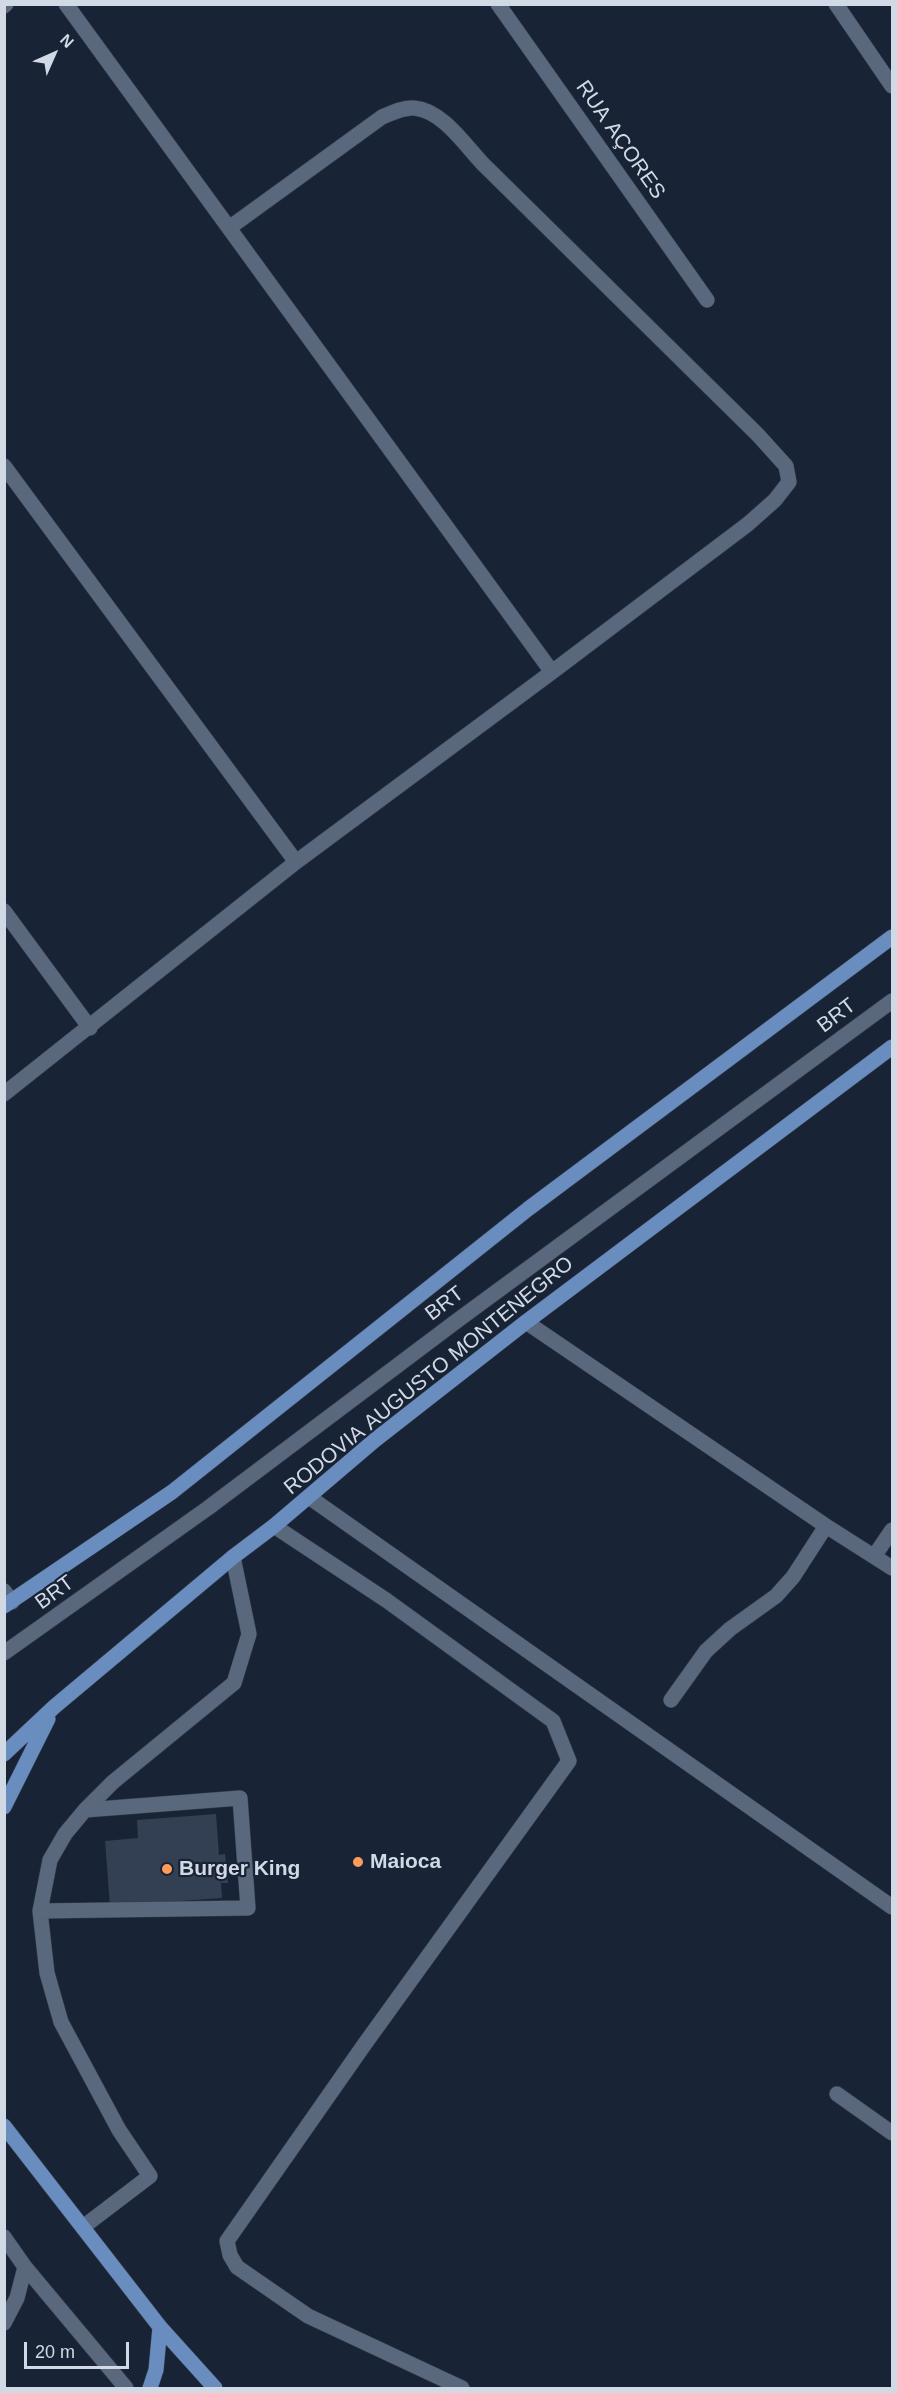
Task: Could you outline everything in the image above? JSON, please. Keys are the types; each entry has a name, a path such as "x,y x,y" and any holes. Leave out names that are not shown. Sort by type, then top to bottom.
{"main road":[{"path":"7,1600 172,1492 528,1209 892,937"},
{"name":"RODOVIA AUGUSTO MONTENEGRO","path":"4,1754 54,1707 375,1440 526,1322 892,1047"},
{"path":"4,1807 54,1707"},
{"path":"4,2126 160,2327 215,2388"},
{"path":"150,2388 156,2370 160,2327"}],"street":[{"path":"66,4 552,672"},
{"name":"RUA AÇORES","path":"498,4 706,300"},
{"path":"836,4 892,86"},
{"path":"4,1094 90,1028 296,862 748,524 789,482 786,466 758,435 446,125 430,113 414,108 399,110 382,117 229,228"},
{"path":"4,466 296,862"},
{"path":"4,911 90,1028"},
{"name":"BRT","path":"4,1653 208,1508 458,1320 892,1001"},
{"path":"526,1322 826,1526 875,1555 892,1568"},
{"path":"309,1497 892,1907"},
{"path":"274,1526 386,1600 553,1721 569,1761 227,2241 230,2255 237,2267 308,2316 462,2388"},
{"path":"671,1700 706,1651 730,1629 776,1596 792,1577 826,1526"},
{"path":"875,1555 892,1530"},
{"path":"83,2227 150,2176 119,2130 61,2022 47,1973 40,1911 50,1860 65,1834 113,1782 234,1683 249,1634 233,1557"},
{"name":"BRT","path":"4,1662 23,1641"},
{"path":"40,1911 248,1908 240,1798 85,1810"},
{"path":"837,2094 892,2133"},
{"path":"4,2237 25,2267 126,2388"},
{"path":"4,2323 17,2298 25,2267"}],"building":[{"name":"Burger King","path":"216,1814 219,1855 225,1854 228,1883 221,1883 222,1898 110,1906 105,1841 138,1838 137,1820"}],"place":[{"name":"Maioca","path":"358,1862"},
{"name":"Burger King","path":"167,1869"}]}
